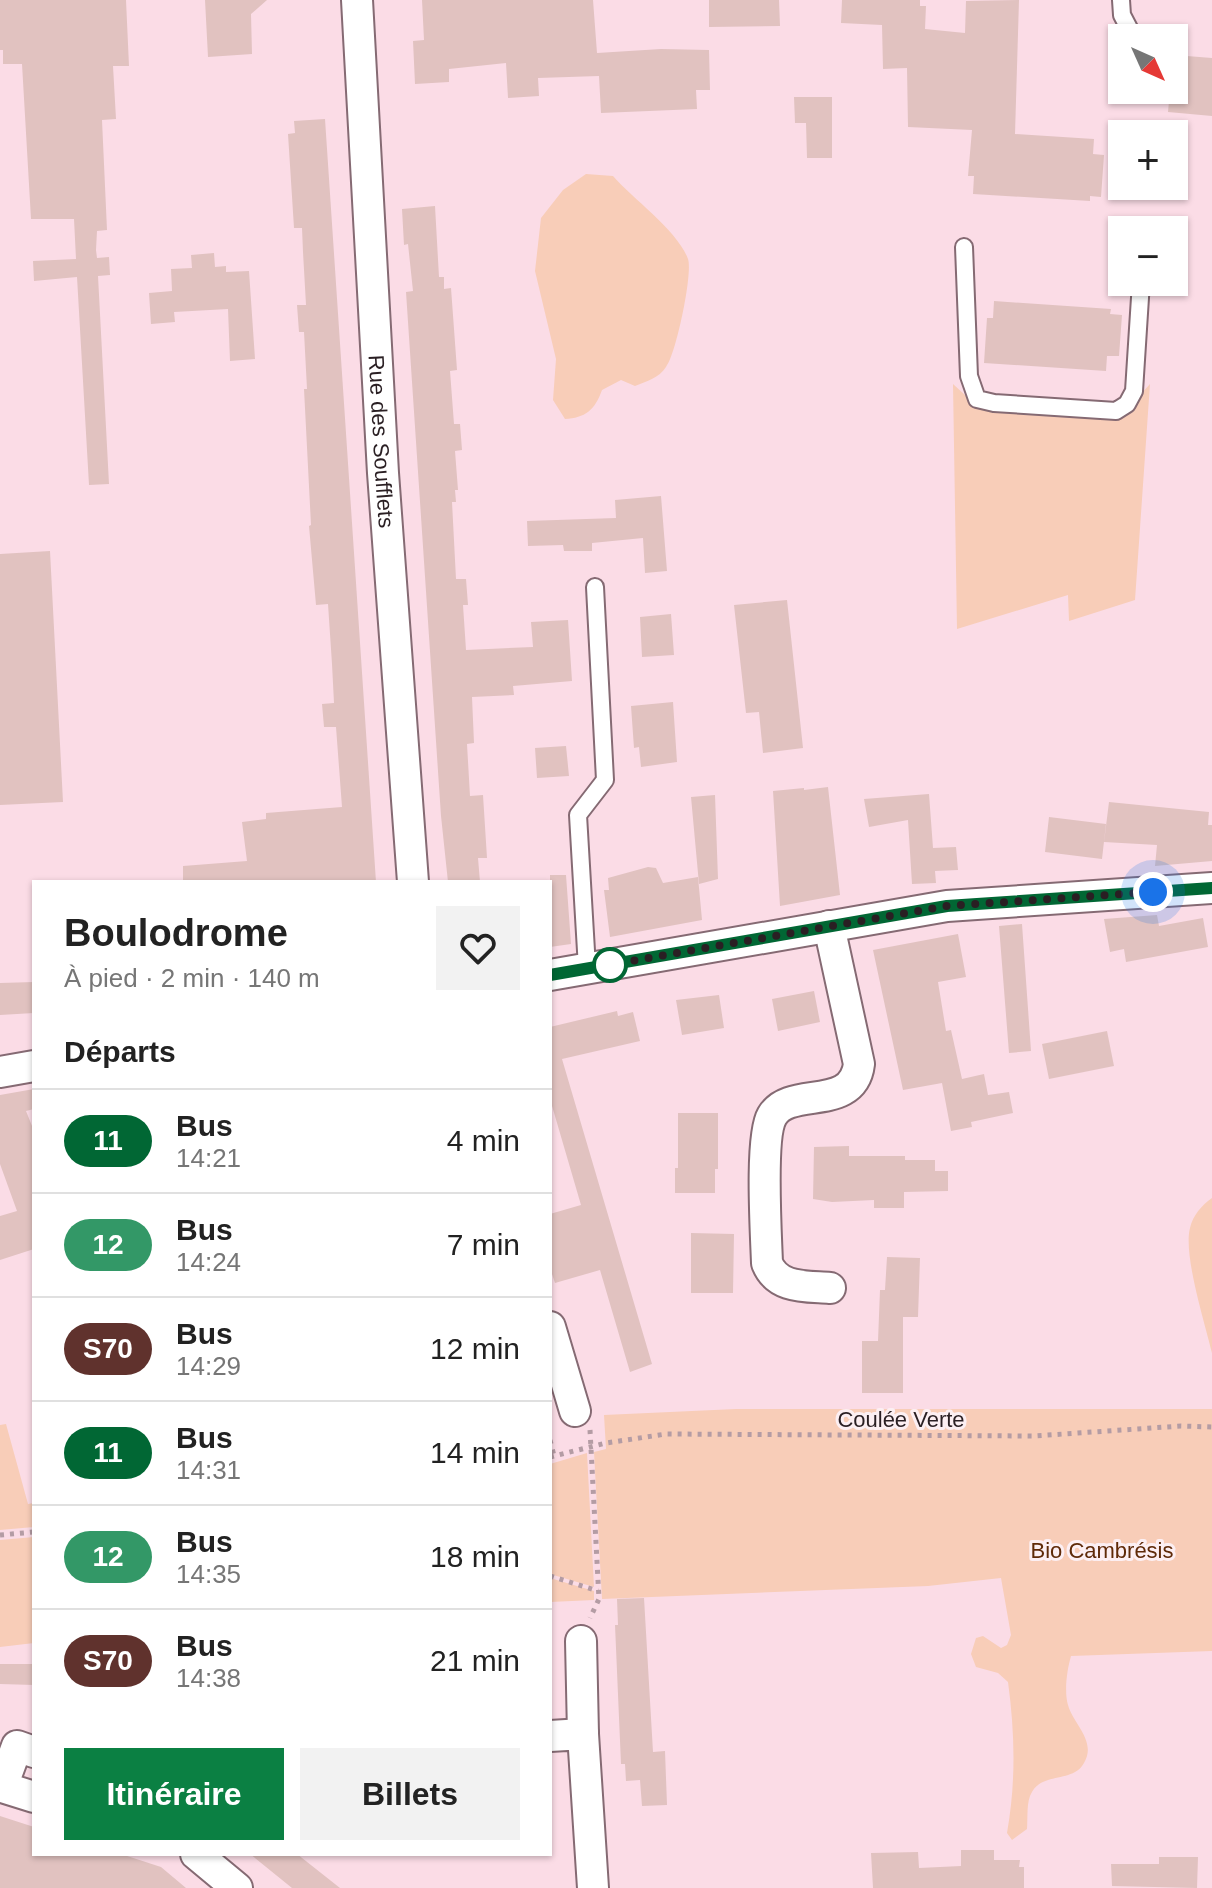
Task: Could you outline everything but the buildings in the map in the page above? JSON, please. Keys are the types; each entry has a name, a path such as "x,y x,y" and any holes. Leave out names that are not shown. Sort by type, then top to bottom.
{"street":[{"name":"Rue des Soufflets","path":"357,0 383,473 413,880"},
{"path":"552,975 947,906 1212,888"},
{"path":"829,926 859,1064 857,1078 849,1088 783,1105 773,1114 767,1126 765,1156 767,1263 771,1273 789,1284 830,1288"},
{"path":"0,1072 32,1066"},
{"path":"552,1334 575,1411"},
{"path":"581,1641 583,1734 593,1888"},
{"path":"552,1736 583,1734"},
{"path":"32,1751 17,1746 2,1787 32,1796"},
{"path":"198,1856 237,1888"}],"lane":[{"path":"1121,0 1122,15 1127,24"},
{"path":"964,247 969,376 977,399 994,403 1116,411 1127,404 1134,391 1140,296"},
{"path":"587,968 578,815 605,780 595,587"}],"path":[{"path":"575,1411 590,1426 599,1599 581,1641"},
{"name":"Coulée Verte","path":"552,1456 666,1434 1034,1436 1181,1426 1212,1427"},
{"path":"0,1535 32,1532"},
{"path":"552,1577 598,1591"}],"green space":[{"path":"586,174 613,176 665,226 688,259 688,280 674,347 663,371 635,386 621,380 602,390 588,412 565,419 553,400 556,359 535,271 541,218 563,190"},
{"path":"953,384 977,406 988,410 1094,416 1141,394 1150,384 1135,600 1069,621 1068,595 957,629"},
{"path":"1212,1198 1212,1353 1192,1272 1189,1240 1193,1219"},
{"name":"Bio Cambrésis","path":"736,1409 1212,1409 1212,1651 1071,1656 1066,1680 1067,1699 1086,1740 1087,1755 1084,1763 1073,1773 1037,1786 1029,1800 1027,1829 1012,1840 1007,1833 1014,1758 1008,1682 998,1673 976,1667 971,1654 976,1638 983,1636 1001,1648 1007,1645 1011,1635 1001,1578 928,1586 602,1599 594,1452 606,1449 604,1415"},
{"path":"6,1424 28,1504 32,1503 32,1527 0,1530 0,1425"},
{"path":"587,1453 594,1587 552,1575 552,1463"},
{"path":"32,1537 32,1643 0,1647 0,1540"},
{"path":"552,1579 594,1591 594,1600 552,1602"}],"bus line":[{"name":"11","path":"552,975 947,906 1212,888"}],"route":[{"path":"610,965 947,906 1153,892"}]}
